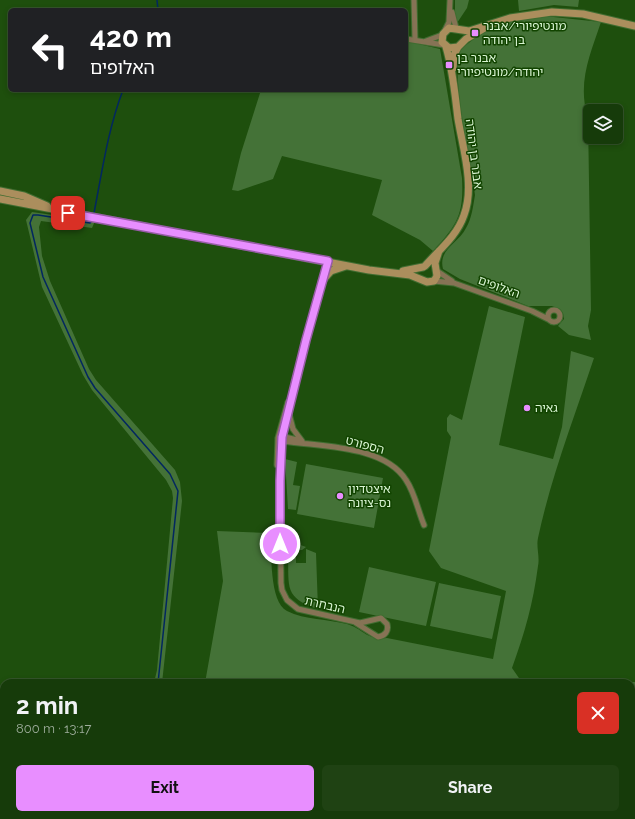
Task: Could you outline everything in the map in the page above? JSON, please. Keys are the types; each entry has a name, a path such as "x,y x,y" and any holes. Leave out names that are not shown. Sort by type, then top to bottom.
{"street":[{"path":"414,0 415,40"},
{"path":"450,0 457,29 462,35 460,46"},
{"path":"445,46 443,34 449,22 450,0"},
{"path":"425,41 443,34 449,28 469,31 523,15 552,12 583,14 635,26"},
{"path":"408,39 425,41 452,49 460,46 488,26"},
{"name":"אבנר בן יהודה","path":"424,266 439,251 461,224 466,209 468,193 452,76 445,46"},
{"name":"אבנר בן יהודה","path":"452,76 454,55 460,46"},
{"path":"0,191 24,196 58,211"},
{"path":"0,198 58,211 349,266 410,275 429,282 434,280 437,276 436,270 431,265 385,271"},
{"name":"אבנר בן יהודה","path":"436,270 439,251"},
{"name":"הנבחרת","path":"280,487 277,454 328,261"},
{"path":"322,281 331,271 341,266 349,266"},
{"path":"423,280 420,275 424,266"},
{"name":"האלופים","path":"436,270 458,284"},
{"name":"האלופים","path":"434,280 458,284 532,311 548,319"},
{"name":"האלופים","path":"532,311 551,311"},
{"path":"551,311 558,313 559,318 555,322 548,319 548,314 551,311"},
{"name":"הנבחרת","path":"294,388 285,411 281,438 281,576 284,595 294,608 356,623 373,621"},
{"path":"289,411 293,429 302,441"},
{"name":"הספורט","path":"281,438 302,441 309,444"},
{"name":"הספורט","path":"281,438 293,442 359,452 391,464 400,472 408,483 424,525"},
{"path":"281,453 284,447 293,442"},
{"path":"381,618 386,621 388,627 387,633 382,636 373,634 370,626 373,621 381,618"},
{"name":"הנבחרת","path":"356,623 373,634"}],"green space":[{"path":"455,0 469,0 467,8 457,23 455,21"},
{"path":"518,0 579,0 578,7 554,5 519,11"},
{"path":"544,16 601,22 586,69 584,81 585,104 583,104 583,144 588,144 591,310 588,326 591,340 569,335 558,326 564,319 563,313 560,309 552,306 528,306 460,279 443,269 443,256 463,234 470,220 475,195 459,97 458,61 461,50 478,36 487,31 524,19"},
{"path":"408,41 440,49 462,178 462,201 460,211 448,234 433,251 420,240 372,215 382,180 282,156 273,179 238,191 232,190 241,153 260,92 408,92"},
{"path":"32,212 95,221 92,228 41,221 39,227 42,256 50,281 89,369 96,380 175,470 180,482 182,501 162,679 155,679 173,498 172,491 166,480 92,390 83,375 42,287 26,220"},
{"path":"489,306 525,317 499,445 553,459 562,427 571,351 594,358 563,448 543,515 538,541 538,563 534,593 525,630 512,668 520,679 206,679 223,581 217,531 270,533 274,587 281,606 287,611 309,618 347,624 369,636 387,638 493,659 506,591 441,568 429,551 451,437 447,431 447,418 450,414 462,420"},
{"path":"285,459 297,462 293,485 300,486 296,510 288,509"},
{"name":"איצטדיון נס-ציונה","path":"306,464 383,478 374,528 297,514"},
{"path":"287,530 292,531 298,544 306,547 302,550 288,550"},
{"path":"306,549 316,553 318,609 307,605 294,596 289,583 288,556 296,555 296,563 306,563"},
{"path":"369,567 436,582 426,626 359,612"},
{"path":"439,583 501,596 492,639 430,626"}],"waterway":[{"path":"157,0 158,8"},
{"path":"94,213 109,135 122,92"},
{"path":"92,220 90,223 33,215 30,223 43,277 88,377 95,388 170,474 178,491 158,679"}],"place":[{"name":"מונטיפיורי/אבנר בן יהודה","path":"475,33"},
{"name":"אבנר בן יהודה/מונטיפיורי","path":"449,65"},
{"name":"גאיה","path":"527,408"},
{"name":"איצטדיון נס-ציונה","path":"340,496"}],"route":[{"path":"68,213 328,261 314,309 282,437 280,544"}]}
